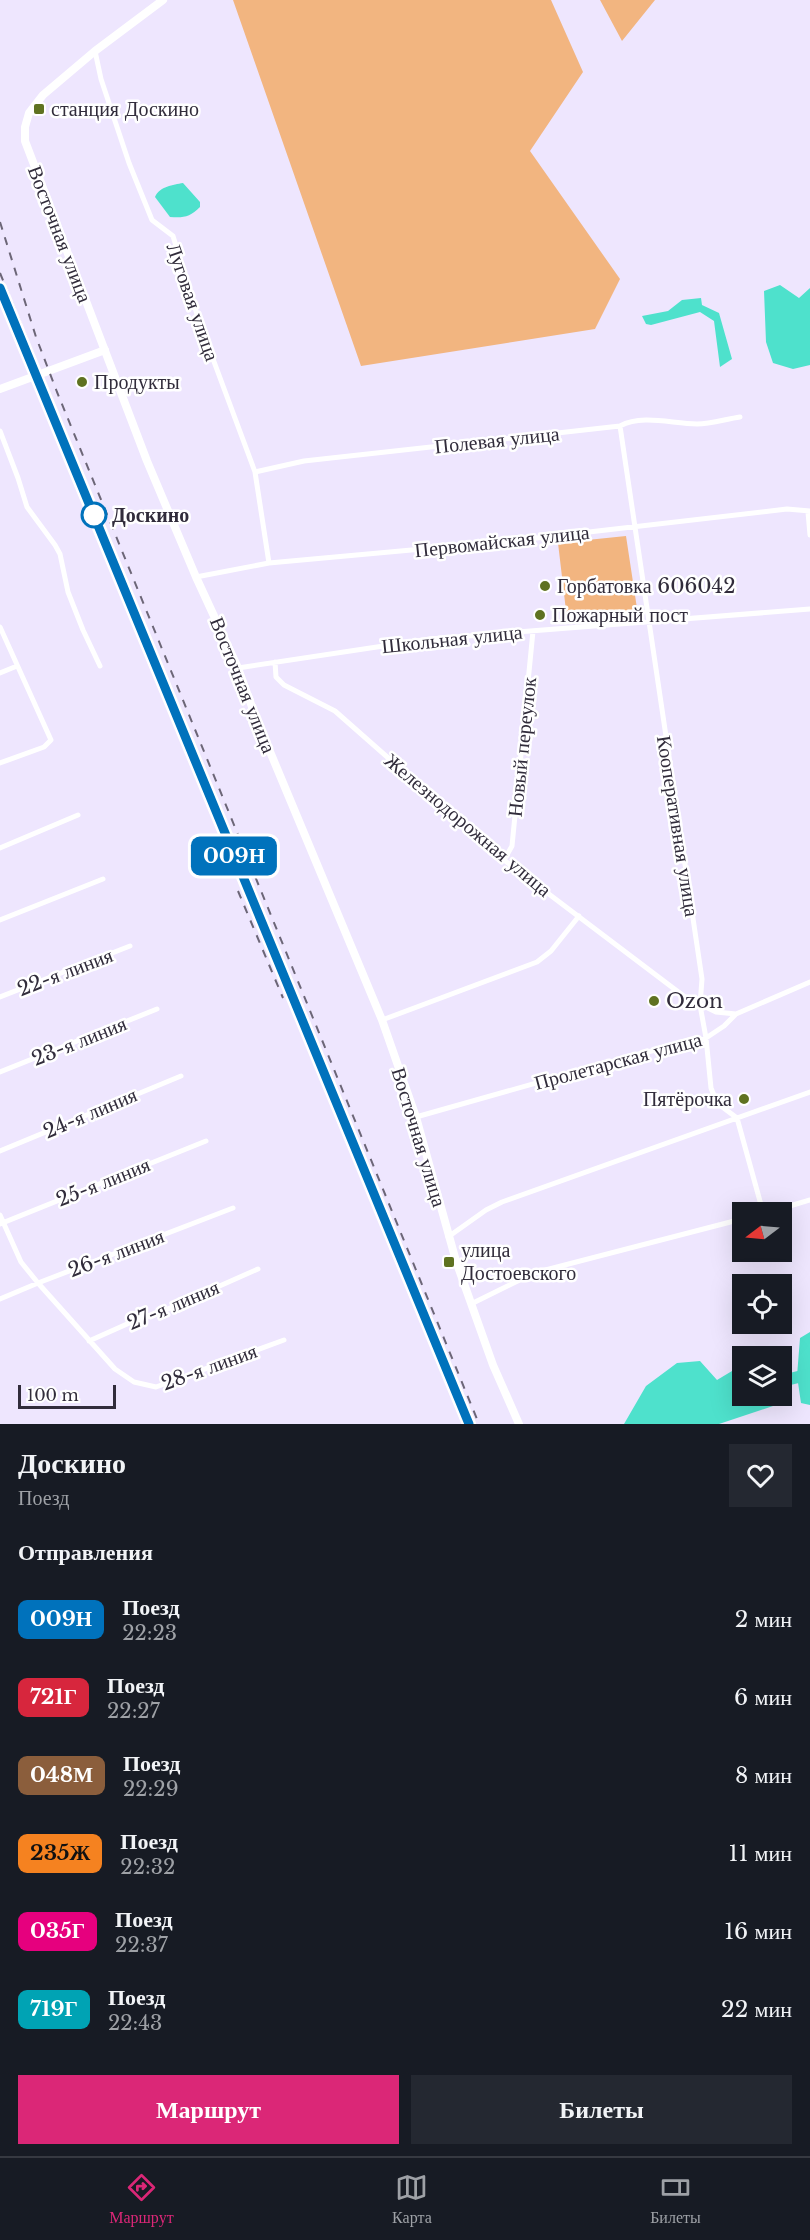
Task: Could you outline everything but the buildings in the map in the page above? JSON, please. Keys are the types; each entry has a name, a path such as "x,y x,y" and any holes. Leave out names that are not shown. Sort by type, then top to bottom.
{"main road":[{"name":"Восточная улица","path":"163,0 95,51 34,105 25,128 25,141 147,461 196,577 238,668 256,718 382,1020 416,1117 448,1237 493,1365 519,1424"}],"street":[{"name":"Луговая улица","path":"95,51 101,79 129,163 152,220 173,237 200,324 255,471 269,563"},
{"path":"0,389 105,350"},
{"name":"Полевая улица","path":"255,471 304,460 620,426 640,420 699,424 740,417"},
{"name":"Кооперативная улица","path":"620,426 702,979 700,1005 711,1088 717,1103 737,1118"},
{"path":"0,431 27,507 60,554 68,592 100,666"},
{"name":"Первомайская улица","path":"196,577 269,563 635,527 787,509 809,511"},
{"path":"809,511 810,535"},
{"name":"Школьная улица","path":"238,668 430,639 810,609"},
{"path":"0,627 51,740 44,747 0,764"},
{"name":"Новый переулок","path":"504,860 512,846 533,631"},
{"name":"Железнодорожная улица","path":"275,662 276,677 284,685 335,711 504,860 685,997 716,1012 736,1014"},
{"path":"0,673 17,666"},
{"path":"0,848 78,815"},
{"path":"0,920 103,879"},
{"path":"382,1020 537,962 551,951 579,916"},
{"name":"22-я линия","path":"0,997 130,946"},
{"name":"Пролетарская улица","path":"416,1117 639,1054 706,1038 724,1026 736,1014 810,982"},
{"name":"23-я линия","path":"0,1072 157,1009"},
{"name":"24-я линия","path":"0,1151 181,1076"},
{"path":"448,1237 486,1210 502,1202 810,1092"},
{"path":"737,1118 760,1202"},
{"name":"25-я линия","path":"2,1224 206,1141"},
{"path":"792,1205 810,1200"},
{"name":"26-я линия","path":"0,1299 232,1208"},
{"path":"0,1215 2,1224 21,1262 89,1341"},
{"path":"471,1304 534,1273 732,1222"},
{"name":"27-я линия","path":"89,1341 258,1269"},
{"name":"28-я линия","path":"89,1341 115,1369 134,1382 156,1387 284,1340"}],"shaded area":[{"path":"233,0 551,0 583,72 530,151 620,279 595,329 361,366"},
{"path":"600,0 655,0 622,41"},
{"path":"183,183 200,202 200,207 186,216 170,217 155,197 163,188"},
{"path":"780,285 799,298 810,288 810,365 793,369 773,363 766,342 764,291"},
{"path":"701,298 702,305 719,313 732,359 720,367 714,321 700,312 651,325 646,324 642,316 668,311 682,300"},
{"path":"626,536 638,615 567,619 558,543"},
{"path":"810,1332 810,1405 801,1403 797,1376 800,1338"},
{"path":"700,1361 717,1380 732,1371 732,1406 773,1406 719,1424 624,1424 646,1386 677,1363"}],"waterway":[{"path":"792,1378 810,1374"}],"railway":[{"path":"0,222 36,337 57,392 479,1424"},
{"path":"0,273 34,356"},
{"path":"25,348 469,1424"},
{"path":"238,891 283,998"}],"train":[{"name":"009Н","path":"0,288 469,1424"}],"place":[{"name":"станция Доскино","path":"39,109"},
{"name":"Продукты","path":"82,382"},
{"name":"Доскино","path":"94,515"},
{"name":"Горбатовка 606042","path":"545,586"},
{"name":"Пожарный пост","path":"540,615"},
{"name":"Ozon","path":"654,1001"},
{"name":"Пятёрочка","path":"744,1099"},
{"name":"улица Достоевского","path":"449,1262"}]}
